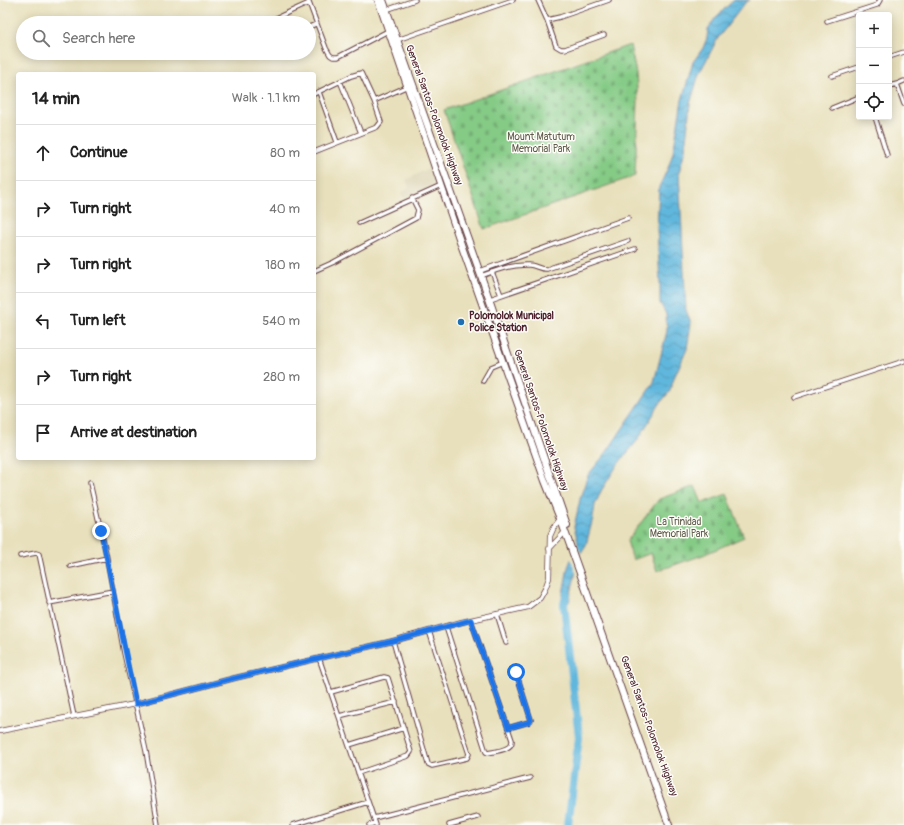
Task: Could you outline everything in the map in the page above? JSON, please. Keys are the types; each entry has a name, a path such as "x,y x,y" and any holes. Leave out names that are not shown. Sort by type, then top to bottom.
{"highway":[{"path":"378,0 441,186 545,481 565,532 571,542 669,825"},
{"name":"General Santos-Polomolok Highway","path":"383,0 396,40 490,299 571,542"},
{"name":"General Santos-Polomolok Highway","path":"582,574 673,825"}],"street":[{"path":"386,10 415,0"},
{"path":"396,40 513,0"},
{"path":"538,0 556,46 561,49 565,49 604,35"},
{"path":"547,20 609,0"},
{"path":"827,21 877,5 880,0"},
{"path":"280,16 309,2 313,16"},
{"path":"316,24 326,48 333,57 338,57 388,31"},
{"path":"892,56 904,52"},
{"path":"832,76 856,68"},
{"path":"316,93 357,73 361,73 374,101 381,122 379,125 316,151"},
{"path":"340,81 361,133"},
{"path":"892,85 904,81"},
{"path":"897,84 904,104"},
{"path":"374,101 408,86"},
{"path":"319,92 337,142"},
{"path":"832,108 856,98"},
{"path":"876,120 887,155"},
{"path":"359,224 412,198 441,186"},
{"path":"316,270 416,218 418,210 412,198"},
{"path":"481,274 628,218"},
{"path":"481,274 515,265 532,265 544,270 628,241"},
{"path":"490,299 635,250"},
{"path":"492,272 501,295"},
{"path":"794,397 904,361"},
{"path":"483,381 490,367 504,362"},
{"path":"90,483 107,558 146,751 158,825"},
{"path":"0,731 136,704 235,678 393,641 471,620 528,607 540,598 549,578 549,549 551,532 555,524 560,519"},
{"path":"549,549 565,532"},
{"path":"20,556 36,552 39,554 74,716"},
{"path":"70,566 107,558"},
{"path":"49,603 113,591"},
{"path":"497,614 506,643"},
{"path":"446,627 486,752 510,747 512,740 471,620"},
{"path":"393,641 428,764 432,766 467,758 469,754 429,631"},
{"path":"319,658 376,824 369,825"},
{"path":"508,728 529,722 531,720 516,672"},
{"path":"331,692 386,677 388,678 411,751 409,755 358,773"},
{"path":"339,716 396,702"},
{"path":"349,745 404,728"},
{"path":"374,818 530,778"},
{"path":"293,825 368,802"},
{"path":"448,825 478,817"}],"shaded area":[{"path":"431,167 437,183 404,199 401,193 409,188 406,180"}],"green space":[{"name":"Mount Matutum Memorial Park","path":"630,45 636,73 638,103 635,176 484,229 444,110"},
{"name":"La Trinidad Memorial Park","path":"695,486 702,503 727,494 744,537 703,555 657,571 651,553 633,560 627,541 659,499"}],"water":[{"path":"734,0 750,0 745,3 718,38 699,74 690,104 685,150 679,172 686,310 691,323 687,349 670,391 661,402 637,441 618,464 601,491 595,505 586,545 580,554 569,602 564,604 562,599 568,567 578,542 574,527 581,495 588,475 606,453 654,382 667,331 666,314 660,303 657,229 659,187 673,153 682,100 693,62 703,48 707,38 708,29 716,17"}],"pier":[{"path":"574,534 582,557 577,576 570,556 576,542"}],"waterway":[{"path":"567,594 564,604 579,737 568,825"}],"place":[{"name":"Polomolok Municipal Police Station","path":"461,322"}],"route":[{"path":"101,531 124,653 136,704 235,678 393,641 471,620 508,728 518,726 531,720 516,672"}]}
